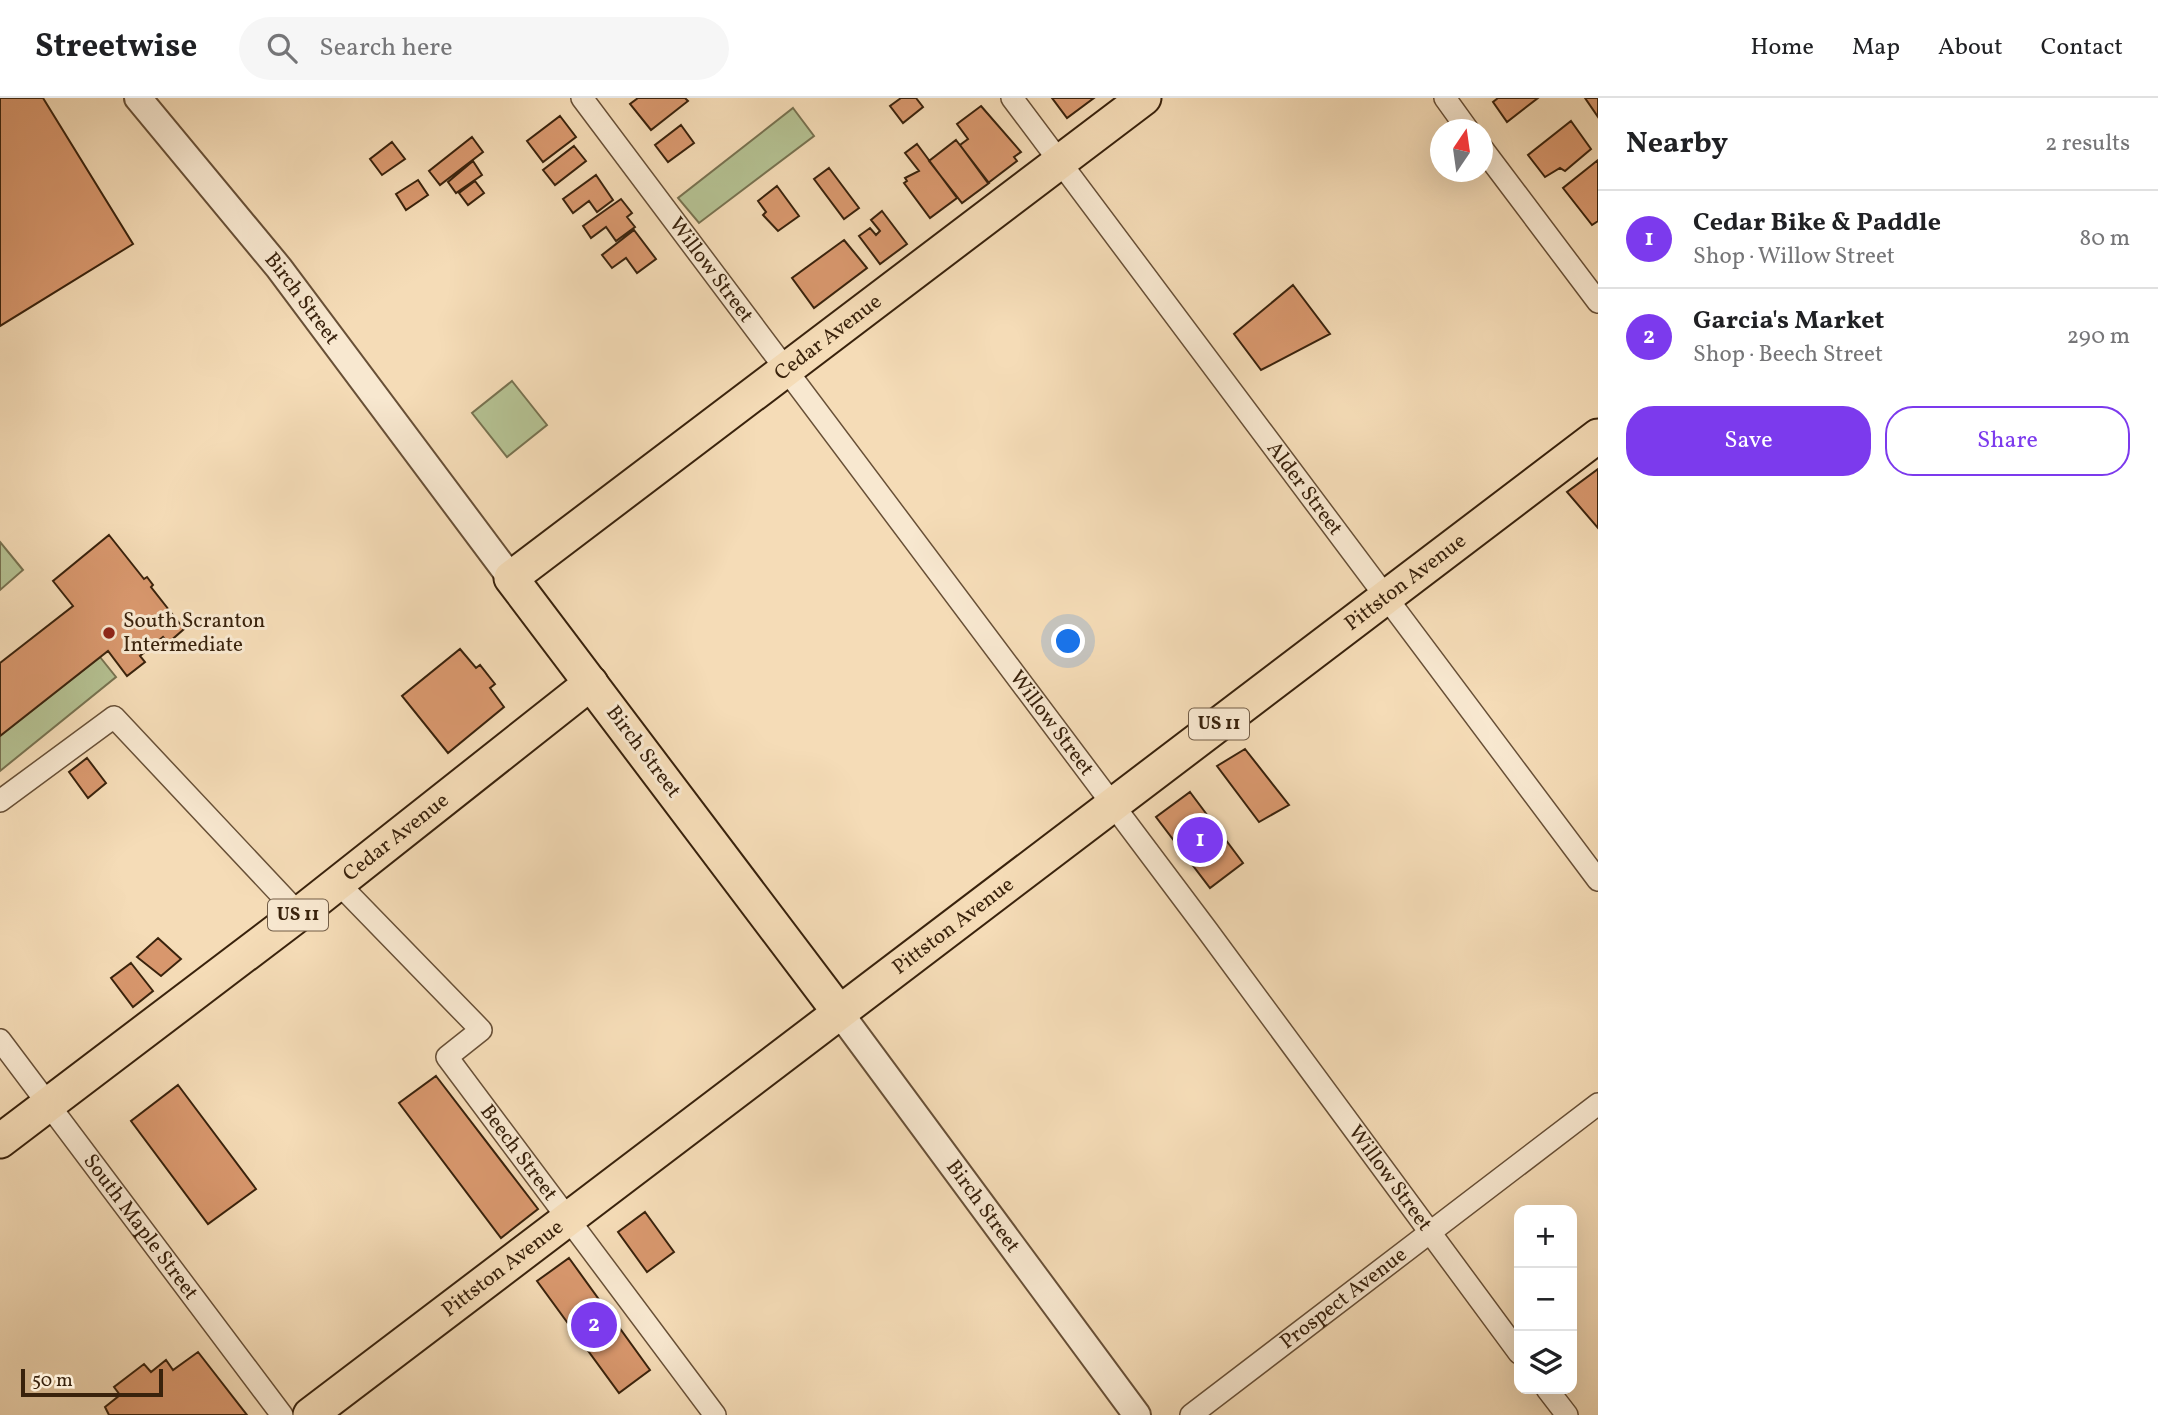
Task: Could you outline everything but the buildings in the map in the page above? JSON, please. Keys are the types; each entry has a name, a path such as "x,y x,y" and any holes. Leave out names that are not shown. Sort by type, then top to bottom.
{"main road":[{"name":"Cedar Avenue","path":"511,578 1144,98"},
{"name":"Pittston Avenue","path":"310,1415 1598,436"},
{"name":"Birch Street","path":"511,578 839,1012"},
{"name":"Cedar Avenue","path":"0,1141 299,914 591,683"}],"street":[{"name":"Birch Street","path":"138,98 279,268 511,578"},
{"name":"Willow Street","path":"582,98 1113,804 1514,1346"},
{"name":"Alder Street","path":"1013,98 1598,880"},
{"path":"1445,98 1460,119"},
{"path":"1493,163 1598,302"},
{"path":"0,801 114,717 299,914"},
{"name":"Beech Street","path":"338,883 481,1030 447,1057 715,1415"},
{"name":"Birch Street","path":"839,1012 1137,1415"},
{"name":"South Maple Street","path":"0,1040 282,1415"},
{"name":"Prospect Avenue","path":"1191,1415 1598,1104"},
{"path":"1551,1394 1567,1415"}],"green space":[{"path":"793,108 814,136 699,223 678,198"},
{"path":"512,381 547,425 507,457 472,413"},
{"path":"0,542 23,570 0,590"},
{"path":"100,657 116,677 0,771 0,736"}],"place":[{"name":"South Scranton Intermediate","path":"109,633"},
{"name":"Cedar Bike & Paddle","path":"1200,840"},
{"name":"Garcia's Market","path":"594,1325"}]}
